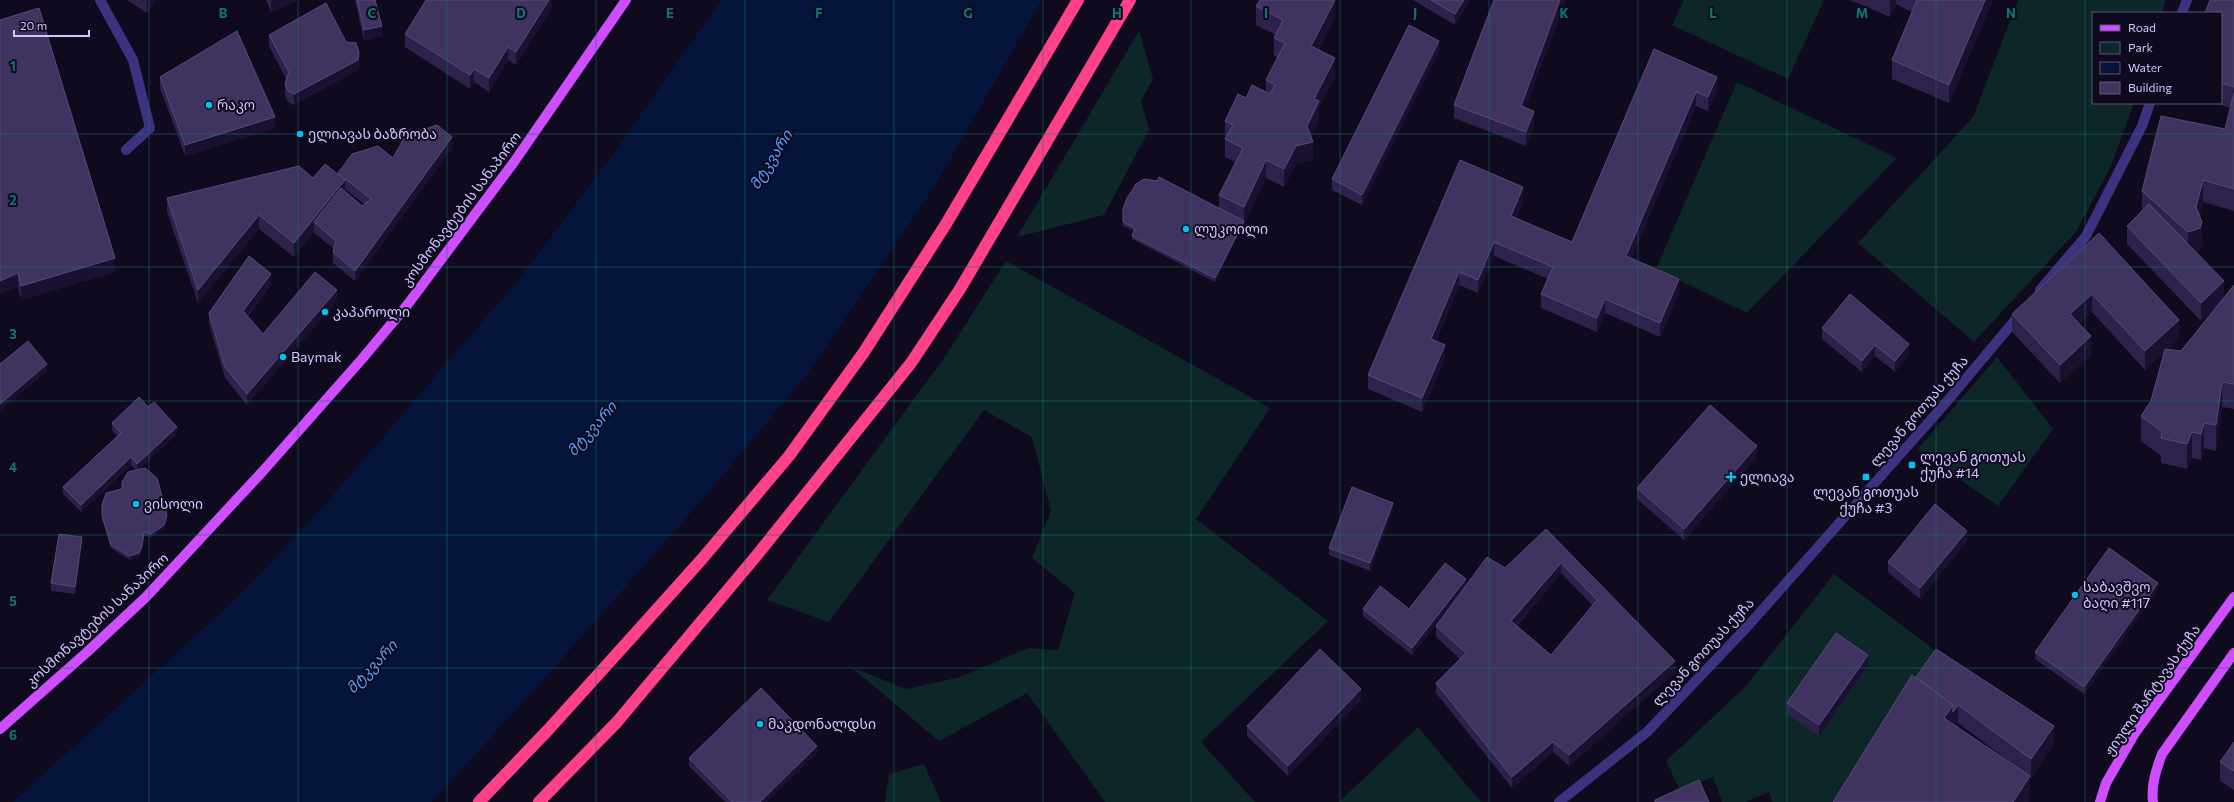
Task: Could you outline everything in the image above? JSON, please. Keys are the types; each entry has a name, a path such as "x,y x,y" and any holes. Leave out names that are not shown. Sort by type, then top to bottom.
{"highway":[{"path":"479,802 548,730 672,593 789,456 864,352 924,257 1078,0"},
{"path":"539,802 616,722 762,549 911,362 960,289 1130,0"}],"main road":[{"name":"კოსმონავტების სანაპირო","path":"0,729 86,653 146,597 263,472 362,359 408,304 514,162 626,0"},
{"name":"ჟიული შარტავას ქუჩა","path":"2100,802 2106,783 2135,733 2234,597"},
{"path":"2153,802 2152,791 2155,773 2162,754 2234,653"}],"street":[{"path":"100,0 133,60 150,128 126,150"},
{"path":"2182,12 2187,0"},
{"path":"2036,295 2086,236 2142,126 2150,104"},
{"name":"ლევან გოთუას ქუჩა","path":"1559,802 1647,732 1747,627 1938,411 2026,307"}],"green space":[{"path":"1684,0 1824,0 1788,79 1672,25"},
{"path":"2018,0 2166,0 2162,12 2092,12 2092,104 2134,104 2111,166 2076,232 1974,342 1858,243 1973,117"},
{"path":"1139,31 1153,79 1141,101 1149,130 1104,215 1017,237"},
{"path":"1737,82 1897,158 1747,313 1656,269"},
{"path":"1006,261 1270,408 1196,519 1328,621 1201,742 1255,802 1105,802 1027,693 939,741 851,667 906,689 960,677 1028,648 1058,650 1075,593 1032,558 1051,511 1032,437 984,410 829,622 767,600 946,355"},
{"path":"1997,357 2053,429 1998,506 1917,450"},
{"path":"1834,574 1940,654 1832,802 1772,802 1769,792 1746,802 1722,802 1713,777 1680,790 1666,761 1746,686"},
{"path":"1418,727 1481,802 1339,802"},
{"path":"924,764 941,802 885,802 889,774"}],"water":[{"name":"მტკვარი","path":"721,0 1042,0 933,189 808,373 696,507 546,677 432,802 13,802 241,594 328,501 520,278 614,153"}],"building":[{"path":"357,0 375,0 382,26 364,30"},
{"path":"426,0 549,0 516,52 508,47 489,78 474,69 470,75 405,34"},
{"path":"1260,0 1335,0 1311,46 1335,58 1314,99 1319,101 1307,126 1313,142 1296,146 1284,169 1266,160 1244,207 1219,195 1243,148 1225,139 1233,125 1225,121 1238,94 1246,98 1252,85 1270,94 1275,85 1266,80 1285,43 1274,38 1283,20 1256,6"},
{"path":"1431,0 1464,0 1455,14"},
{"path":"1494,0 1560,0 1521,106 1534,111 1526,132 1454,105"},
{"path":"1917,0 1985,0 1949,85 1892,60"},
{"path":"2210,0 2234,0 2234,87 2222,83 2222,12 2205,12"},
{"path":"326,3 346,42 356,43 359,53 358,60 294,94 288,91 285,84 289,72 269,35"},
{"path":"39,8 115,258 21,286 18,273 0,281 0,20"},
{"path":"1409,25 1439,41 1362,195 1332,179"},
{"path":"237,31 275,117 185,145 160,77"},
{"path":"1654,49 1717,77 1708,97 1696,92 1626,256 1679,279 1660,323 1605,299 1597,318 1541,294 1553,267 1494,242 1478,280 1459,272 1431,339 1445,345 1422,398 1368,375 1460,160 1523,187 1511,216 1572,242"},
{"path":"2234,93 2234,189 2203,180 2196,207 2202,222 2200,228 2188,232 2142,191 2161,116 2225,129"},
{"path":"437,125 452,137 355,271 333,252 336,241 314,222 341,188 362,206 371,199 338,173 352,154 378,146 393,158 405,136"},
{"path":"325,164 345,180 294,243 259,215 198,290 167,198 299,166 313,178"},
{"name":"ლუკოილი","path":"1159,177 1244,221 1215,278 1132,236 1135,228 1123,222 1123,209 1127,198 1136,184 1144,179 1157,181"},
{"path":"2149,204 2224,281 2201,303 2127,226"},
{"path":"2099,233 2179,320 2145,351 2092,294 2070,314 2091,336 2060,365 2012,314"},
{"path":"249,256 271,274 243,311 263,334 315,272 337,290 247,394 225,367 209,313"},
{"path":"2234,285 2234,384 2222,382 2216,425 2204,423 2201,434 2192,432 2187,444 2161,438 2162,432 2141,416 2151,401 2165,349 2181,351"},
{"path":"1850,294 1909,344 1895,361 1875,345 1862,361 1822,328"},
{"path":"28,341 47,364 0,404 0,364"},
{"path":"139,397 148,407 154,402 177,427 137,464 131,457 81,505 63,487 121,433 112,423"},
{"path":"1710,405 1757,446 1684,529 1637,488"},
{"path":"145,468 157,478 167,515 164,525 151,534 144,532 142,546 139,553 130,556 111,545 102,515 102,505 106,493 122,489 122,482 128,472"},
{"path":"1352,487 1393,503 1370,563 1329,548"},
{"path":"1935,504 1967,531 1920,588 1888,562"},
{"path":"1546,529 1675,661 1569,755 1553,742 1512,777 1436,683 1466,653 1436,626 1487,557 1505,568","holes":["1561,563 1597,600 1551,655 1511,621"]},
{"path":"59,534 82,537 75,587 51,583"},
{"path":"2109,548 2158,583 2084,687 2035,652"},
{"path":"1445,563 1466,579 1412,648 1363,609 1380,586 1409,609"},
{"path":"1836,633 1868,655 1819,725 1787,703"},
{"path":"1320,649 1361,689 1288,766 1247,726"},
{"path":"1936,649 2054,726 2031,759 1958,705 1953,712 1953,705 1916,677"},
{"path":"1912,675 1953,705 1944,718 2030,776 2013,802 1833,802"},
{"name":"მაკდონალდსი","path":"761,688 817,746 760,802 732,802 689,758"},
{"path":"2234,742 2234,771 2220,762"},
{"path":"1699,780 1709,802 1655,802 1655,800"}],"place":[{"name":"რაკო","path":"209,105"},
{"name":"ელიავას ბაზრობა","path":"300,134"},
{"name":"ლუკოილი","path":"1186,229"},
{"name":"კაპაროლი","path":"325,312"},
{"name":"Baymak","path":"283,357"},
{"name":"ლევან გოთუას ქუჩა #14","path":"1912,465"},
{"name":"ელიავა","path":"1731,477"},
{"name":"ლევან გოთუას ქუჩა #3","path":"1866,477"},
{"name":"ვისოლი","path":"136,504"},
{"name":"საბავშვო ბაღი #117","path":"2075,595"},
{"name":"მაკდონალდსი","path":"760,724"}]}
